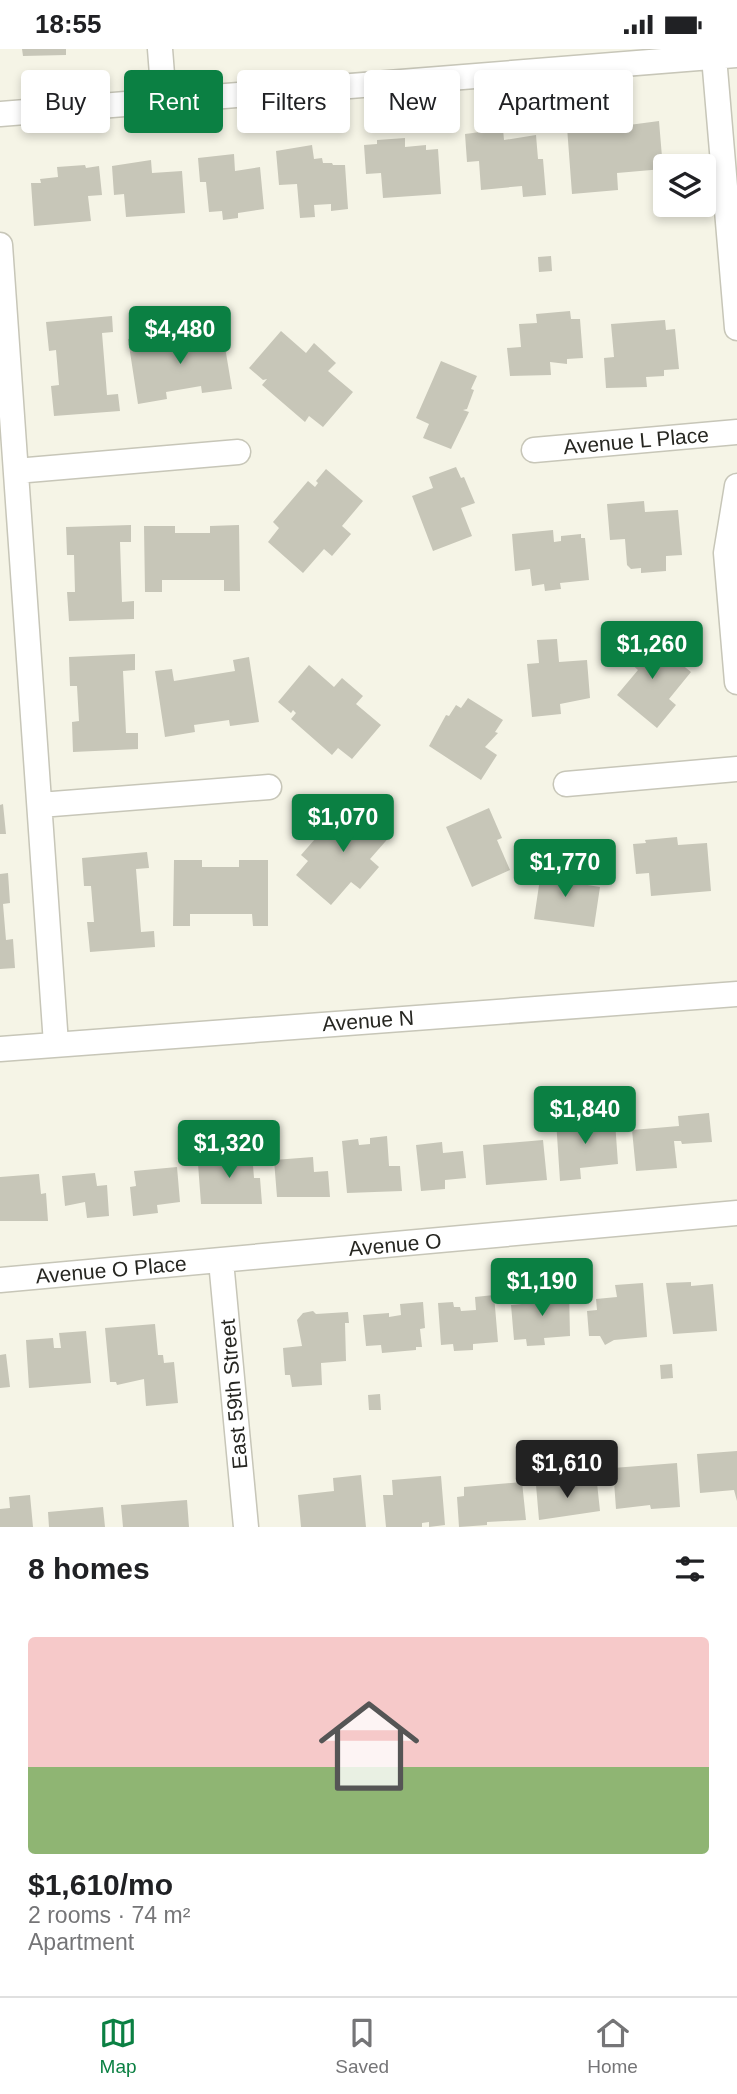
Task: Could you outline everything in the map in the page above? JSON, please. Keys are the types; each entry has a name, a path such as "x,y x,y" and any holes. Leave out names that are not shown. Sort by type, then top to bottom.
{"street":[{"path":"160,49 162,70"},
{"path":"223,95 725,56 737,328"},
{"path":"0,114 124,103"},
{"path":"0,245 56,1044"},
{"name":"Avenue L Place","path":"534,450 737,432"},
{"path":"16,471 237,452"},
{"path":"737,486 726,553 737,683"},
{"path":"566,784 737,769"},
{"path":"40,805 269,787"},
{"name":"Avenue N","path":"0,1049 737,994"},
{"name":"Avenue O","path":"221,1261 737,1213"},
{"name":"Avenue O Place","path":"0,1280 221,1261"},
{"name":"East 59th Street","path":"221,1261 246,1527"}],"building":[{"path":"22,49 66,49 66,55 23,56"},
{"path":"659,121 662,154 653,154 653,170 617,173 618,190 572,194 567,133 633,133 633,124"},
{"path":"503,133 504,140 536,135 538,159 543,159 546,195 523,197 522,186 481,190 479,161 467,162 465,134"},
{"path":"405,138 405,147 426,145 426,150 438,149 441,194 383,198 381,173 366,174 364,145 377,144 377,140"},
{"path":"312,145 314,159 322,158 323,163 345,165 348,209 331,211 331,204 314,205 315,217 300,218 297,184 279,185 276,151"},
{"path":"234,154 235,171 260,167 264,209 238,213 238,218 223,220 222,211 209,212 206,182 200,182 198,158"},
{"path":"151,160 152,173 182,171 185,213 126,217 124,194 114,195 112,166"},
{"path":"85,165 86,168 99,166 102,195 88,196 91,221 34,226 31,183 41,183 40,179 58,177 57,167"},
{"path":"551,256 552,271 539,272 538,257"},
{"path":"570,311 571,319 580,319 583,358 567,359 567,364 550,362 551,375 510,376 507,348 521,347 519,324 537,323 536,314"},
{"path":"112,316 113,332 102,333 107,395 118,394 120,411 54,416 51,386 59,385 56,350 49,351 46,322"},
{"path":"665,320 666,330 675,329 679,369 664,370 664,376 646,377 647,387 606,388 604,358 614,357 611,324"},
{"path":"221,323 232,389 202,393 201,386 166,392 167,399 138,404 128,339 143,337 145,348 206,338 204,326"},
{"path":"281,331 306,353 314,343 336,363 328,371 353,392 323,427 309,416 305,422 262,385 267,379 263,380 249,368"},
{"path":"441,361 477,376 467,409 463,410 469,412 451,449 423,438 429,424 416,418"},
{"path":"456,467 461,478 464,477 475,503 461,508 472,536 433,551 412,496 433,488 429,477"},
{"path":"326,469 363,501 342,526 351,534 332,556 324,549 303,573 268,542 279,528 273,522 308,481 315,487 318,483 316,481"},
{"path":"644,501 645,512 678,510 682,555 666,556 666,571 641,573 641,568 631,569 627,565 625,539 610,540 607,504"},
{"path":"131,525 131,542 120,542 122,602 134,601 134,619 69,621 67,592 75,592 74,555 67,555 66,527"},
{"path":"239,525 240,591 224,591 224,580 162,580 162,592 145,592 144,526 175,526 175,533 210,533 210,526"},
{"path":"553,530 554,542 561,541 561,536 581,534 581,538 585,538 589,580 560,583 561,589 545,591 544,584 532,586 530,569 515,571 512,534"},
{"path":"633,637 653,653 659,646 691,672 669,699 676,705 657,728 617,695 638,670 619,653"},
{"path":"557,639 559,662 587,660 590,698 560,704 561,714 532,717 527,664 539,663 537,640"},
{"path":"135,654 135,670 123,671 126,733 138,733 138,749 73,752 72,722 79,721 77,686 70,686 69,657"},
{"path":"249,657 259,722 230,726 229,720 194,725 195,732 165,737 155,671 172,669 174,681 235,671 233,660"},
{"path":"309,665 334,687 342,678 363,696 356,704 381,725 352,759 338,748 332,755 291,719 296,713 293,710 291,713 278,702"},
{"path":"468,698 503,720 495,732 498,733 485,747 497,755 481,780 429,746 446,715 449,716 456,705 461,708"},
{"path":"355,802 392,834 370,859 379,867 360,889 351,882 331,905 296,875 308,861 301,855 336,815 343,821 346,817 344,814"},
{"path":"3,804 6,834 0,834 0,805"},
{"path":"489,808 502,838 497,840 510,870 472,887 446,827"},
{"path":"677,837 678,845 707,843 711,891 651,896 649,873 636,874 633,844"},
{"path":"147,852 149,868 136,869 141,932 154,931 155,947 90,952 87,922 94,922 91,886 84,886 82,858"},
{"path":"174,860 202,860 202,867 239,867 239,860 268,860 268,926 253,926 252,914 190,914 190,926 173,926"},
{"path":"542,865 571,869 569,882 600,887 594,927 534,919"},
{"path":"8,873 10,903 3,904 6,940 13,939 15,968 0,969 0,874"},
{"path":"709,1113 712,1142 682,1144 681,1141 674,1141 677,1168 636,1171 632,1130 679,1126 678,1116"},
{"path":"579,1118 580,1124 615,1121 618,1164 580,1168 581,1179 560,1181 556,1120"},
{"path":"387,1136 389,1166 400,1166 402,1191 347,1193 342,1141 358,1139 359,1145 370,1144 370,1138"},
{"path":"543,1140 547,1180 486,1185 483,1145"},
{"path":"442,1142 443,1153 463,1151 466,1178 445,1180 445,1189 421,1191 416,1145"},
{"path":"240,1151 240,1154 252,1153 254,1178 260,1178 262,1204 201,1204 198,1164 210,1163 210,1156"},
{"path":"313,1157 314,1172 328,1171 330,1197 277,1197 274,1160"},
{"path":"177,1167 180,1202 157,1205 158,1213 133,1216 130,1187 136,1186 134,1171"},
{"path":"95,1173 97,1186 107,1185 109,1216 87,1218 85,1202 65,1206 62,1176"},
{"path":"39,1174 41,1194 46,1193 48,1221 0,1221 0,1177"},
{"path":"691,1282 691,1286 713,1284 717,1331 673,1334 666,1283"},
{"path":"643,1283 647,1337 614,1340 605,1345 600,1336 589,1336 587,1311 597,1310 596,1299 617,1297 615,1285"},
{"path":"569,1290 570,1336 544,1338 545,1345 527,1346 526,1339 514,1340 511,1305 522,1304 522,1299 541,1297 541,1292"},
{"path":"494,1295 498,1342 473,1344 473,1350 454,1351 453,1344 441,1345 438,1303 453,1302 454,1307 460,1307 461,1311 476,1310 475,1297"},
{"path":"423,1302 425,1328 420,1329 422,1347 382,1353 381,1345 366,1346 363,1315 401,1315 400,1304"},
{"path":"313,1311 316,1314 348,1312 349,1323 345,1323 346,1361 321,1363 322,1385 292,1387 290,1375 285,1375 283,1348 302,1346 297,1320 303,1313"},
{"path":"155,1324 158,1355 163,1355 164,1363 174,1362 178,1403 146,1406 144,1379 117,1385 116,1382 110,1382 105,1328"},
{"path":"86,1331 91,1383 29,1388 26,1340 53,1338 54,1348 61,1348 59,1333"},
{"path":"6,1354 10,1387 0,1388 0,1355"},
{"path":"672,1364 673,1378 661,1379 660,1365"},
{"path":"380,1394 381,1410 369,1410 368,1395"},
{"path":"737,1451 737,1501 734,1490 700,1493 697,1454"},
{"path":"677,1463 680,1507 651,1509 650,1505 616,1509 613,1468"},
{"path":"361,1475 366,1527 301,1527 298,1495 334,1491 333,1478"},
{"path":"441,1476 445,1525 429,1527 429,1522 422,1523 422,1527 386,1527 383,1495 393,1495 392,1480"},
{"path":"522,1482 526,1520 459,1527 457,1497 464,1496 464,1487"},
{"path":"573,1482 573,1485 597,1483 600,1511 539,1520 536,1485"},
{"path":"30,1495 33,1527 0,1527 0,1509 10,1508 9,1497"},
{"path":"187,1500 189,1527 123,1527 121,1505"},
{"path":"103,1507 105,1527 49,1527 48,1512"}]}
